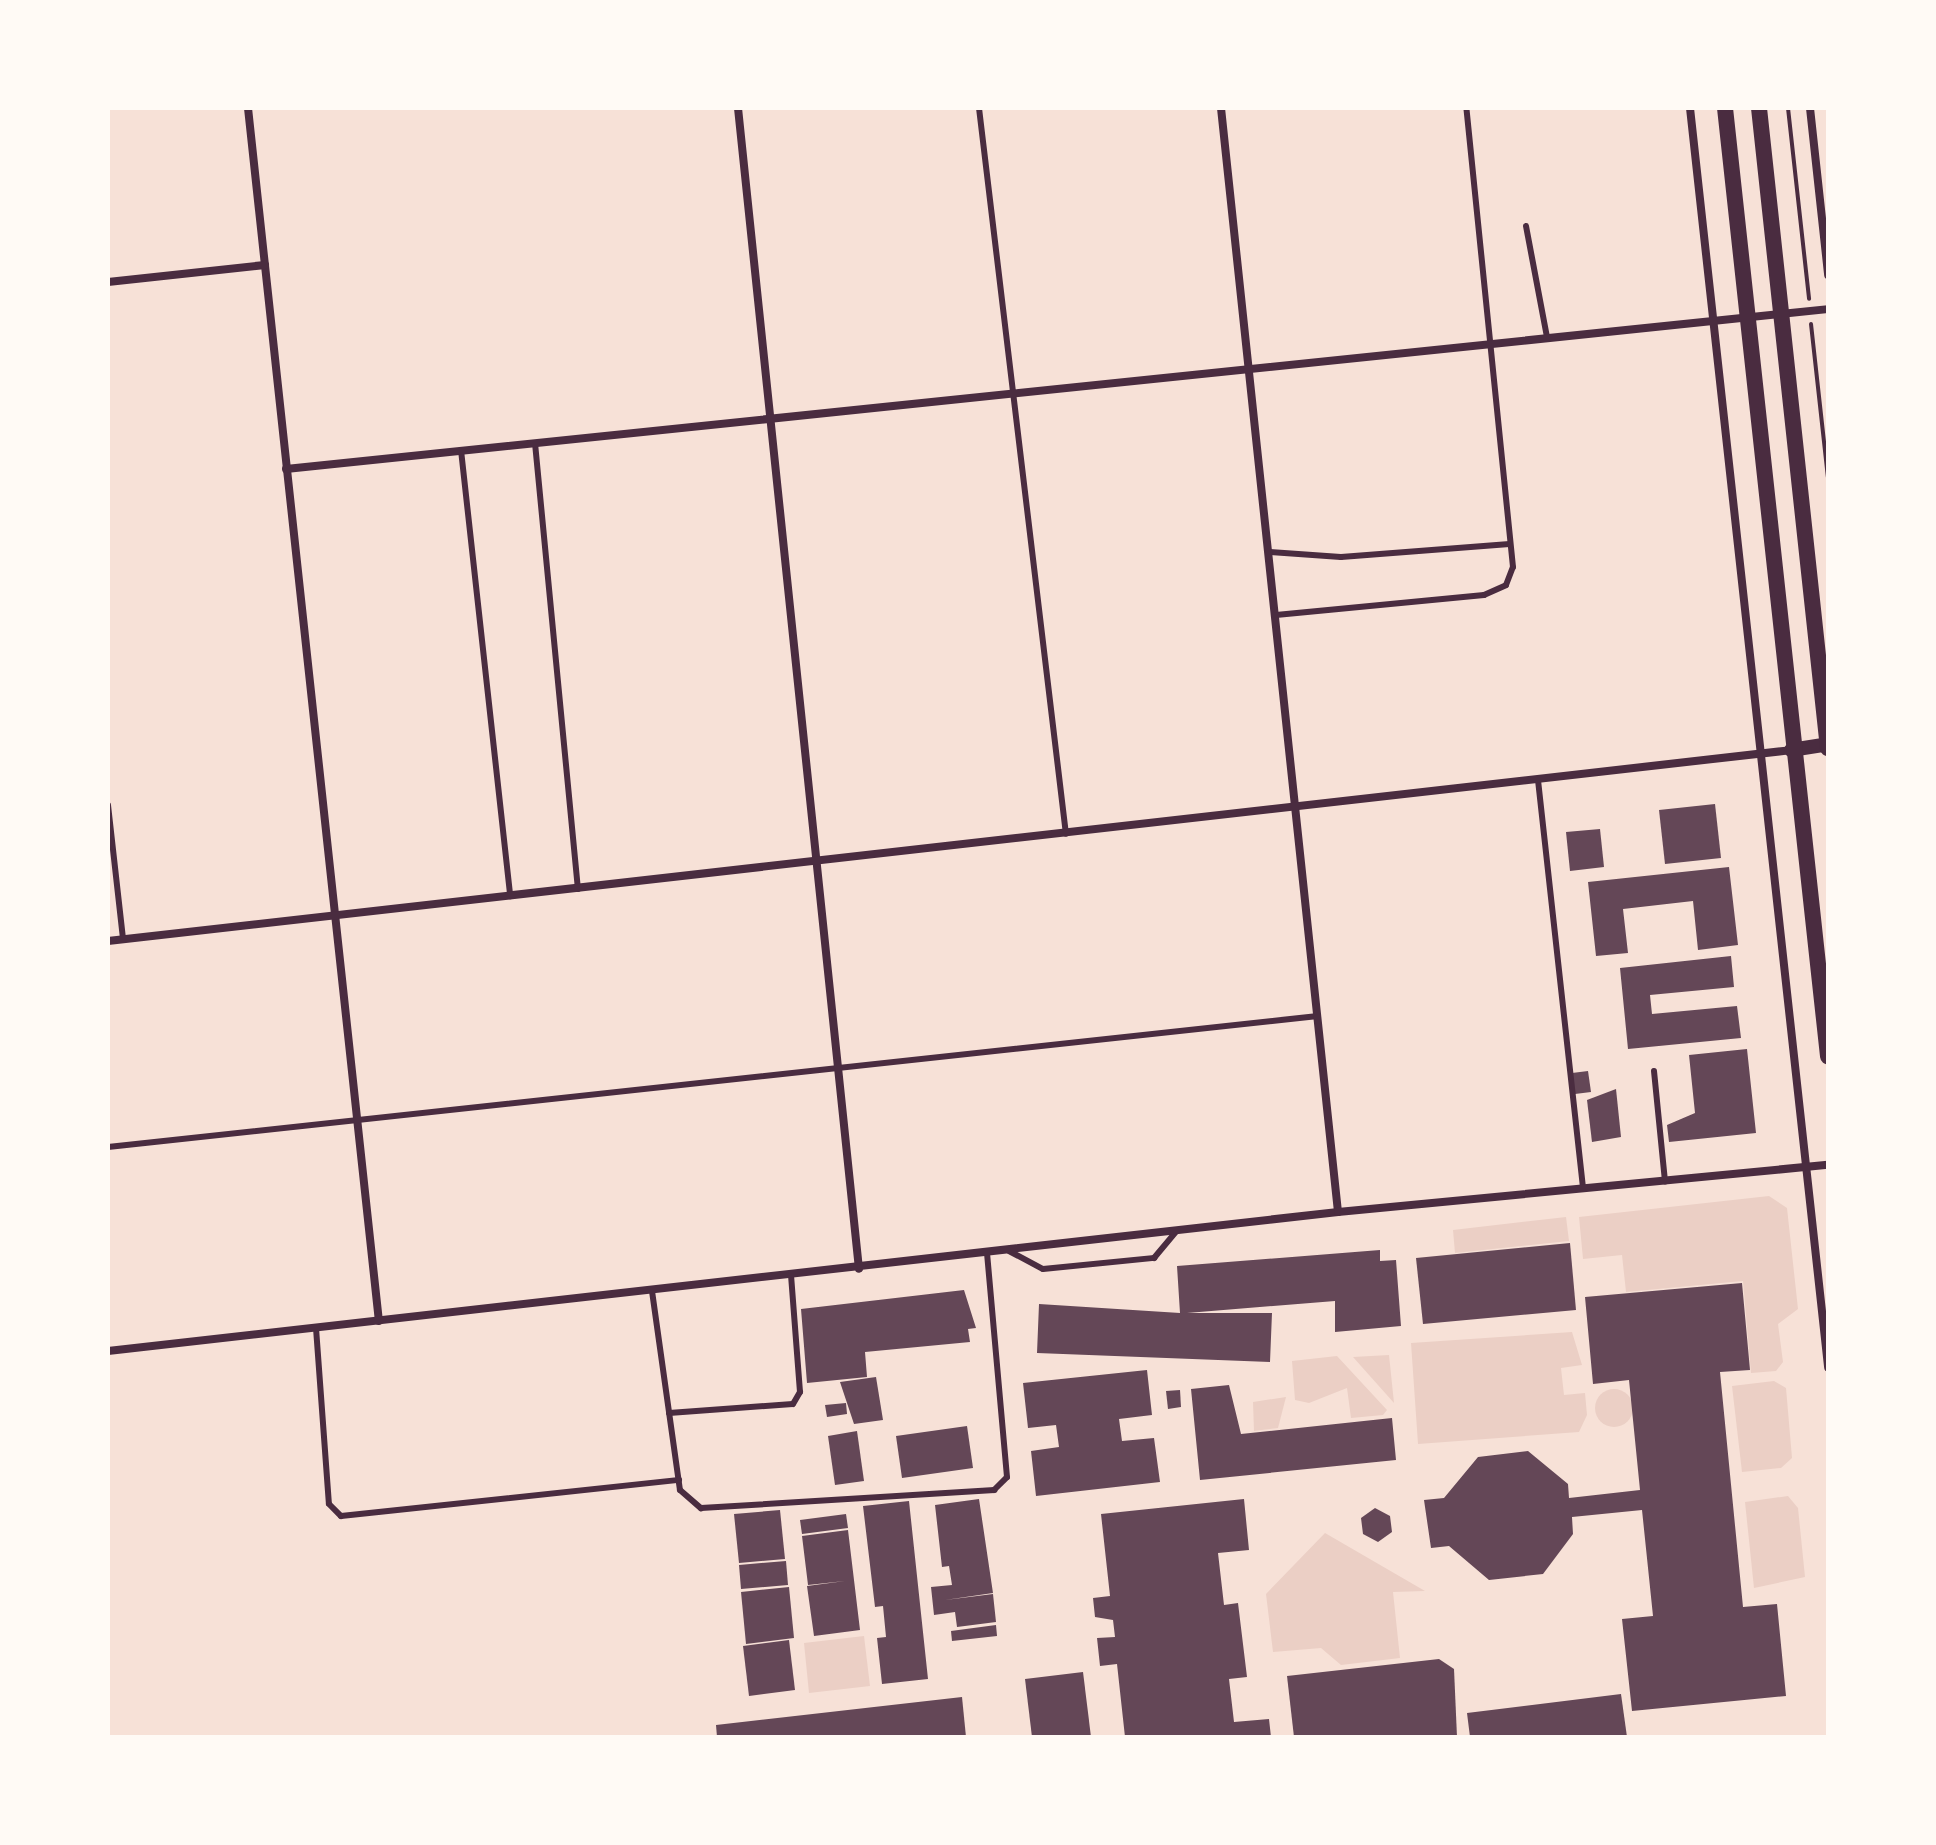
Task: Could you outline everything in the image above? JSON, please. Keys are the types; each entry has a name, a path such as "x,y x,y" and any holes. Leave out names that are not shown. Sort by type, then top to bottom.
{"main road":[{"path":"1725,108 1750,315 1791,750 1828,1056"},
{"path":"1759,108 1828,745"}],"street":[{"path":"248,108 286,469 340,915 379,1321"},
{"path":"738,108 859,1269"},
{"path":"1221,108 1338,1212"},
{"path":"1690,108 1828,1367"},
{"path":"1810,108 1828,275"},
{"path":"108,282 265,265"},
{"path":"286,469 771,414 1251,370 1828,309"},
{"path":"108,941 818,863 1828,745"},
{"path":"108,1351 859,1269 1338,1212 1828,1165"}],"lane":[{"path":"979,108 1010,393 1066,834"},
{"path":"1276,615 1484,595 1506,585 1510,544 1466,108"},
{"path":"1526,226 1547,337"},
{"path":"535,441 578,889"},
{"path":"461,450 510,896"},
{"path":"1270,552 1341,557 1510,544"},
{"path":"1538,780 1583,1188"},
{"path":"108,805 123,939"},
{"path":"108,1147 839,1072 1318,1016"},
{"path":"1654,1071 1665,1181"},
{"path":"1009,1251 1043,1269 1154,1258 1177,1231"},
{"path":"652,1291 680,1490 701,1508 994,1490 1007,1477 987,1254"},
{"path":"669,1413 793,1404 800,1392 791,1276"},
{"path":"316,1328 329,1504 341,1516 679,1480"}],"path":[{"path":"1788,108 1828,477"}],"shaded area":[{"path":"1769,1196 1787,1208 1798,1309 1778,1324 1783,1362 1776,1371 1751,1373 1743,1281 1626,1292 1622,1255 1583,1259 1579,1217"},
{"path":"1566,1217 1569,1241 1455,1253 1453,1230"},
{"path":"1572,1332 1582,1365 1561,1368 1564,1395 1585,1393 1587,1415 1579,1432 1418,1444 1411,1343"},
{"path":"1389,1355 1394,1403 1353,1357"},
{"path":"1337,1356 1387,1410 1383,1415 1351,1418 1347,1388 1309,1403 1295,1400 1292,1361"},
{"path":"1774,1381 1786,1388 1792,1458 1781,1468 1742,1472 1732,1386"},
{"path":"1614,1389 1628,1394 1633,1408 1628,1422 1614,1427 1600,1422 1595,1408 1600,1394"},
{"path":"1286,1397 1278,1428 1254,1431 1253,1402"},
{"path":"1788,1496 1798,1508 1805,1577 1754,1588 1745,1502"},
{"path":"1325,1533 1425,1591 1393,1592 1400,1658 1341,1665 1321,1648 1273,1652 1266,1594"},
{"path":"864,1636 870,1686 809,1693 804,1643"}],"building":[{"path":"1715,804 1721,858 1665,864 1659,810"},
{"path":"1600,829 1604,867 1570,871 1566,832"},
{"path":"1729,867 1738,945 1698,950 1693,901 1623,909 1628,953 1596,956 1588,882"},
{"path":"1731,956 1734,987 1650,995 1652,1014 1737,1006 1741,1038 1628,1049 1620,968"},
{"path":"1747,1049 1756,1133 1669,1142 1667,1125 1695,1113 1689,1055"},
{"path":"1588,1071 1591,1092 1575,1094 1572,1073"},
{"path":"1616,1089 1621,1137 1592,1142 1587,1100"},
{"path":"1570,1243 1576,1310 1423,1324 1416,1258"},
{"path":"1380,1250 1380,1261 1396,1260 1401,1326 1335,1332 1335,1301 1187,1313 1272,1313 1270,1362 1037,1353 1039,1304 1180,1313 1177,1266"},
{"path":"1742,1283 1750,1370 1720,1372 1743,1607 1777,1604 1786,1696 1632,1711 1622,1619 1653,1616 1642,1510 1572,1517 1573,1534 1543,1574 1489,1580 1449,1546 1431,1548 1424,1500 1444,1498 1478,1457 1528,1451 1568,1484 1569,1498 1640,1490 1629,1380 1593,1384 1585,1297"},
{"path":"964,1290 976,1328 968,1329 970,1342 865,1352 867,1377 807,1383 801,1309"},
{"path":"1147,1370 1152,1415 1119,1419 1122,1441 1154,1438 1160,1482 1036,1496 1031,1451 1059,1447 1056,1425 1028,1428 1023,1383"},
{"path":"876,1377 883,1420 854,1424 840,1382"},
{"path":"1229,1385 1241,1434 1392,1418 1396,1460 1200,1480 1191,1389"},
{"path":"1180,1390 1181,1407 1168,1409 1166,1391"},
{"path":"846,1403 847,1414 827,1417 825,1405"},
{"path":"967,1426 973,1468 902,1478 896,1436"},
{"path":"857,1431 864,1481 835,1485 828,1436"},
{"path":"979,1499 993,1593 945,1600 993,1594 996,1622 957,1627 955,1612 934,1615 931,1587 952,1585 949,1566 942,1567 935,1505"},
{"path":"1244,1499 1249,1550 1218,1553 1224,1605 1238,1603 1247,1677 1229,1679 1234,1722 1269,1719 1271,1737 1125,1737 1117,1664 1100,1666 1097,1638 1115,1637 1113,1620 1095,1617 1093,1598 1110,1596 1101,1514"},
{"path":"909,1501 928,1679 882,1684 877,1638 886,1637 883,1606 875,1607 863,1506"},
{"path":"1375,1508 1390,1516 1392,1532 1378,1542 1363,1534 1361,1518"},
{"path":"780,1510 785,1559 739,1563 734,1514"},
{"path":"846,1514 848,1528 802,1534 800,1520"},
{"path":"848,1530 860,1630 814,1636 807,1586 845,1581 808,1585 802,1536"},
{"path":"786,1561 788,1585 741,1589 739,1565"},
{"path":"789,1587 794,1638 746,1644 741,1592"},
{"path":"996,1625 997,1636 952,1641 951,1631"},
{"path":"789,1640 795,1690 749,1696 743,1646"},
{"path":"1439,1659 1454,1669 1457,1737 1294,1737 1287,1676"},
{"path":"1083,1672 1091,1737 1032,1737 1025,1679"},
{"path":"1621,1694 1627,1737 1470,1737 1467,1713"},
{"path":"962,1697 966,1737 717,1737 716,1725"}]}
